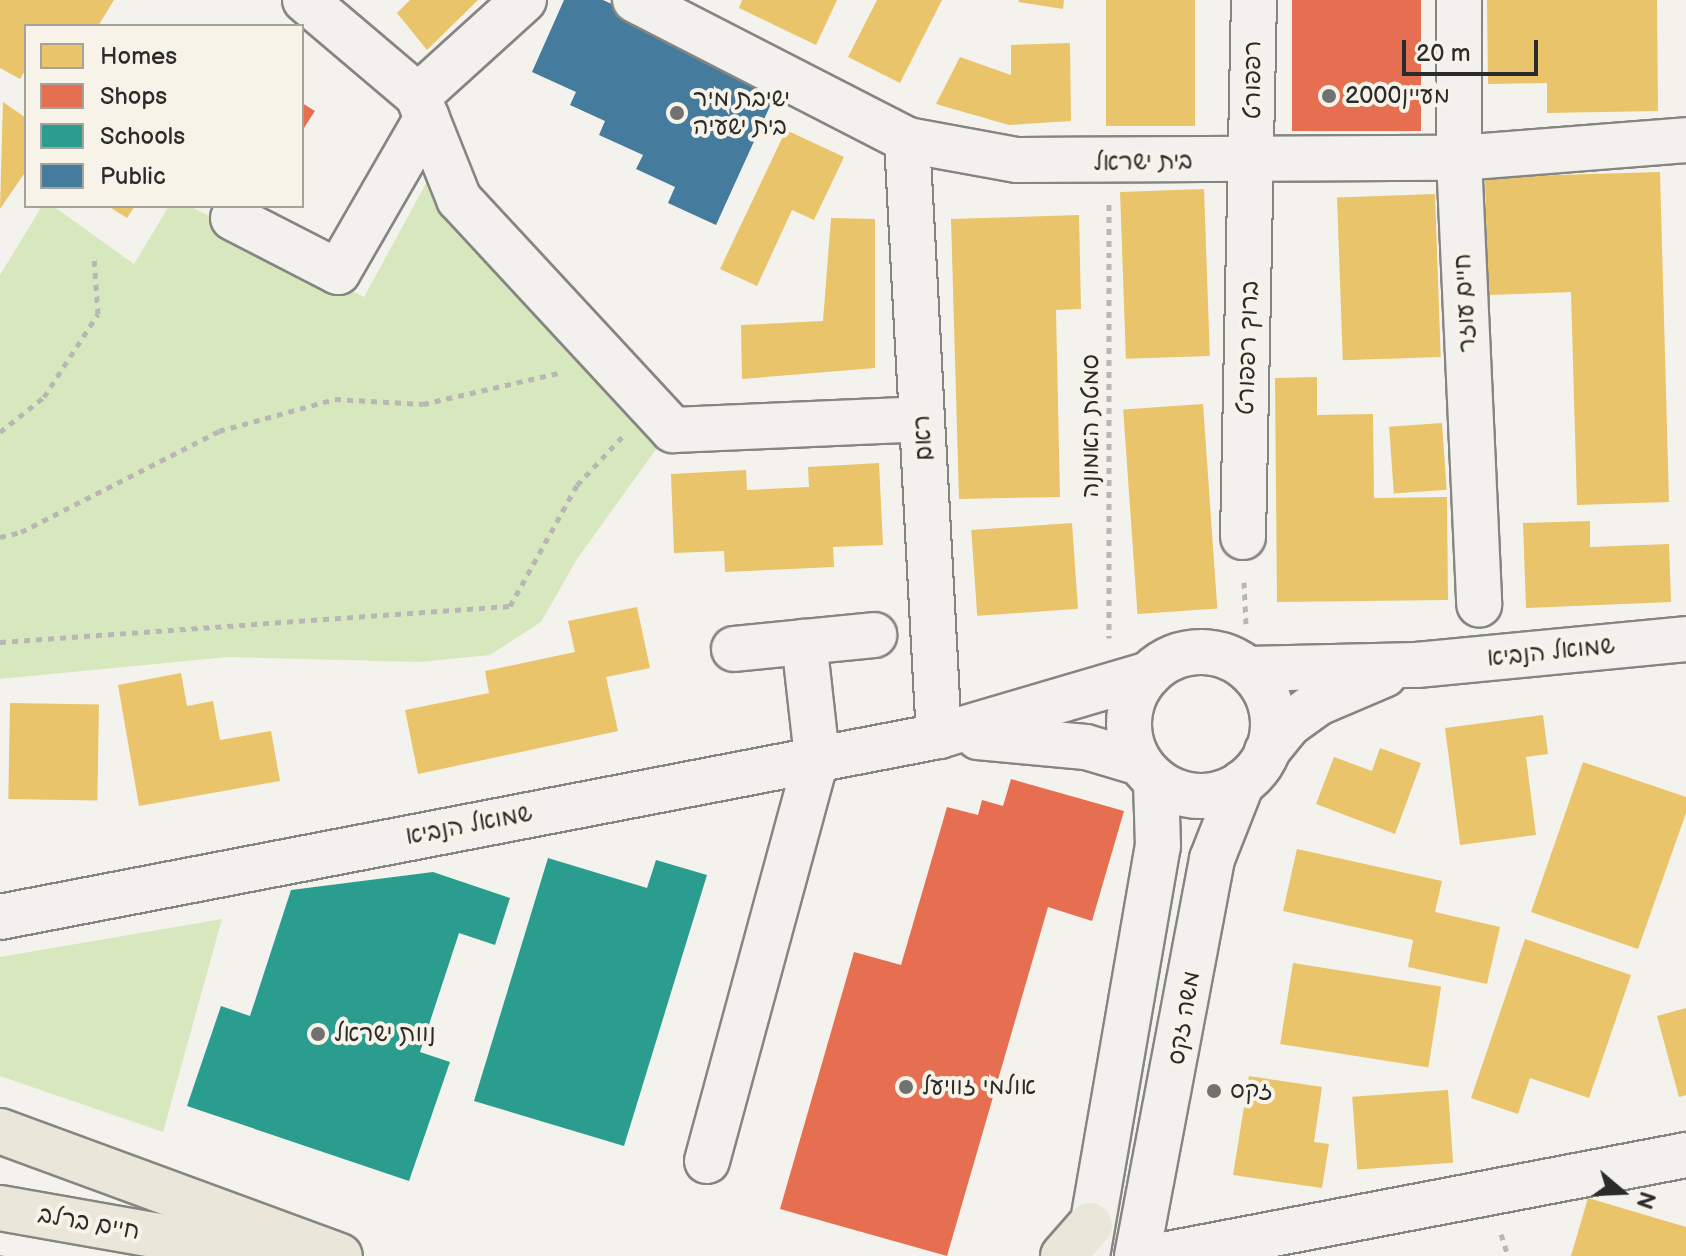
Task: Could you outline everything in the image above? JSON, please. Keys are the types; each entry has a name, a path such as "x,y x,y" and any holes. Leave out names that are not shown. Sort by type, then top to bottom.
{"highway":[{"path":"0,1131 340,1256"},
{"name":"חיים ברלב","path":"0,1208 272,1256"}],"street":[{"path":"305,0 423,107 459,199 673,430 922,419"},
{"path":"233,218 338,272 423,107 524,0"},
{"name":"בית ישראל","path":"635,0 907,140 1017,160 1109,163 1459,158 1686,140"},
{"name":"רפפורט","path":"1253,160 1254,0"},
{"name":"חיים עוזר","path":"1459,0 1459,158 1479,605"},
{"name":"ראם","path":"907,140 939,736"},
{"name":"ברוך רפפורט","path":"1243,537 1253,160"},
{"path":"734,649 874,635"},
{"name":"שמואל הנביא","path":"1248,669 1417,665 1686,639"},
{"path":"707,1161 817,757 804,642"},
{"path":"1080,1246 1158,846 1148,772 1130,740 1129,681 1166,660 1209,652 1248,669 1260,683 1273,715 1255,767 1199,796 1176,792 1148,772"},
{"name":"שמואל הנביא","path":"1255,767 1289,724 1318,703 1417,665"},
{"name":"שמואל הנביא","path":"0,917 817,757 939,736 1129,681"},
{"name":"שמואל הנביא","path":"939,736 1036,740 1148,772"},
{"name":"משה זקס","path":"1137,1256 1212,859 1255,767"},
{"path":"1158,1256 1686,1155"}],"path":[{"name":"סמטת האמונה","path":"1109,163 1129,681"},
{"path":"0,432 44,397 98,314 94,257"},
{"path":"0,537 21,532 219,431 335,399 423,404 492,392 548,378 600,351"},
{"path":"0,642 510,606 577,485 651,406"},
{"path":"1243,537 1248,669"}],"green space":[{"path":"429,178 657,448 577,559 541,622 490,655 420,662 228,657 0,679 0,275 41,208 56,208 134,264 168,208 194,208 364,297"},
{"path":"222,919 163,1132 0,1076 0,957"}],"building: Homes":[{"path":"0,0 114,0 99,24 24,24 24,72 20,79 0,68"},
{"path":"410,0 478,0 427,50 397,13"},
{"path":"742,0 837,0 816,45 739,8"},
{"path":"877,0 942,0 900,83 848,57"},
{"path":"1019,0 1064,0 1063,9"},
{"path":"1106,0 1195,0 1195,126 1106,126"},
{"path":"1487,0 1657,0 1658,111 1547,113 1547,83 1488,84"},
{"path":"1070,43 1071,121 1009,125 936,104 960,57 1011,75 1011,45"},
{"path":"3,102 24,117 24,174 0,209"},
{"path":"786,130 844,157 814,220 792,210 757,286 720,269"},
{"path":"1660,172 1669,502 1577,505 1571,292 1488,295 1485,177"},
{"path":"1204,189 1210,356 1126,359 1120,192"},
{"path":"1435,194 1441,357 1343,360 1337,197"},
{"path":"111,208 134,208 127,218"},
{"path":"1079,215 1081,309 1056,310 1060,497 959,499 951,219"},
{"path":"831,218 875,219 875,368 742,379 741,325 823,321"},
{"path":"1317,377 1317,415 1373,414 1374,498 1447,497 1448,600 1277,602 1275,378"},
{"path":"1203,404 1217,609 1137,614 1123,410"},
{"path":"1442,423 1447,490 1394,494 1389,427"},
{"path":"879,463 883,545 833,547 834,567 725,572 724,551 674,553 671,474 746,470 747,490 809,487 808,467"},
{"path":"1590,521 1590,547 1669,544 1671,602 1526,608 1523,523"},
{"path":"1072,523 1078,609 977,616 971,530"},
{"path":"637,607 650,668 606,677 618,731 418,774 405,710 489,693 485,671 575,652 568,621"},
{"path":"181,673 187,706 213,701 220,740 271,731 280,781 139,806 118,685"},
{"path":"10,703 99,705 97,801 8,799"},
{"path":"1543,715 1548,754 1526,757 1536,835 1460,845 1445,728"},
{"path":"1380,748 1421,763 1395,834 1316,804 1334,757 1372,771"},
{"path":"1583,762 1686,797 1686,813 1638,949 1531,912"},
{"path":"1297,849 1442,881 1435,912 1500,927 1487,984 1408,967 1413,940 1283,911"},
{"path":"1525,939 1631,975 1589,1098 1530,1078 1518,1114 1471,1098"},
{"path":"1293,963 1441,986 1428,1067 1280,1044"},
{"path":"1686,1008 1686,1095 1679,1097 1657,1016"},
{"path":"1249,1076 1322,1087 1314,1142 1329,1144 1322,1188 1233,1175"},
{"path":"1448,1090 1453,1163 1357,1170 1352,1097"},
{"path":"1588,1198 1686,1227 1686,1256 1571,1256"}],"building: Shops":[{"path":"1292,0 1421,0 1421,131 1292,131"},
{"path":"304,104 315,111 304,128"},
{"name":"אולמי זוויעל","path":"1011,779 1124,811 1092,921 1048,907 947,1256 780,1209 854,952 901,965 947,807 978,815 982,800 1003,806"}],"building: Schools":[{"name":"נוות ישראל","path":"548,858 647,888 656,860 707,875 624,1146 474,1101"},
{"name":"נוות ישראל","path":"433,872 510,898 495,945 459,933 420,1052 450,1062 409,1181 187,1106 221,1006 250,1016 291,890"}],"building: Public":[{"name":"ישיבת מיר בית ישעיה","path":"564,0 603,0 781,82 716,225 668,203 675,187 636,169 643,155 599,135 605,121 570,105 576,92 532,72"}],"place":[{"name":"מעיין2000","path":"1329,96"},
{"name":"ישיבת מיר בית ישעיה","path":"677,113"},
{"name":"נוות ישראל","path":"318,1034"},
{"name":"אולמי זוויעל","path":"906,1087"},
{"name":"זקס","path":"1214,1091"}]}
